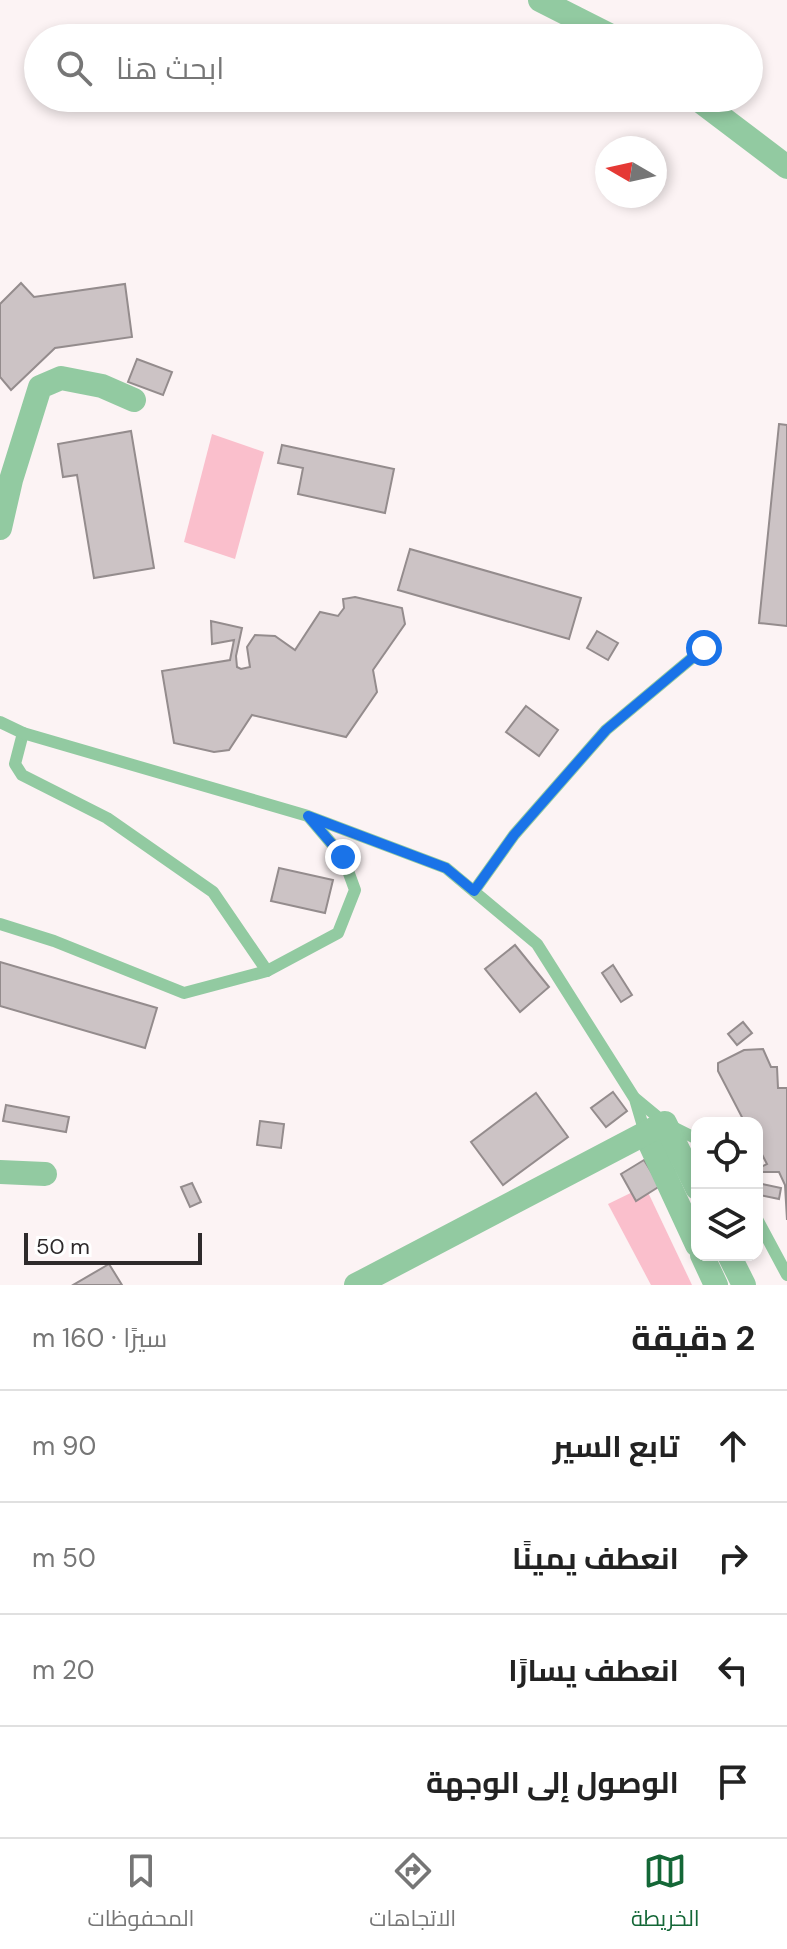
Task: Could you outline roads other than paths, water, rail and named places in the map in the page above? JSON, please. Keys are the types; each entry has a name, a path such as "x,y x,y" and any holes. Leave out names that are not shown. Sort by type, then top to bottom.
{"street":[{"path":"540,0 587,24"},
{"path":"714,112 787,167"},
{"path":"0,528 11,480 40,387 61,378 102,386 134,400"},
{"path":"655,1128 691,1179"},
{"path":"655,1128 691,1228"},
{"path":"356,1285 655,1128"},
{"path":"0,1172 45,1174"},
{"path":"705,1261 716,1285"},
{"path":"732,1261 744,1285"}],"lane":[{"path":"474,891 514,835 606,730 704,648"},
{"path":"0,722 23,733 308,816 446,868 537,944 655,1128 691,1137"},
{"path":"23,733 15,764 22,775 107,818 213,892 267,971"},
{"path":"0,924 54,941 184,993 267,971 338,933 355,890 343,857 308,816"},
{"path":"635,1099 655,1128"},
{"path":"763,1230 787,1275"}]}
